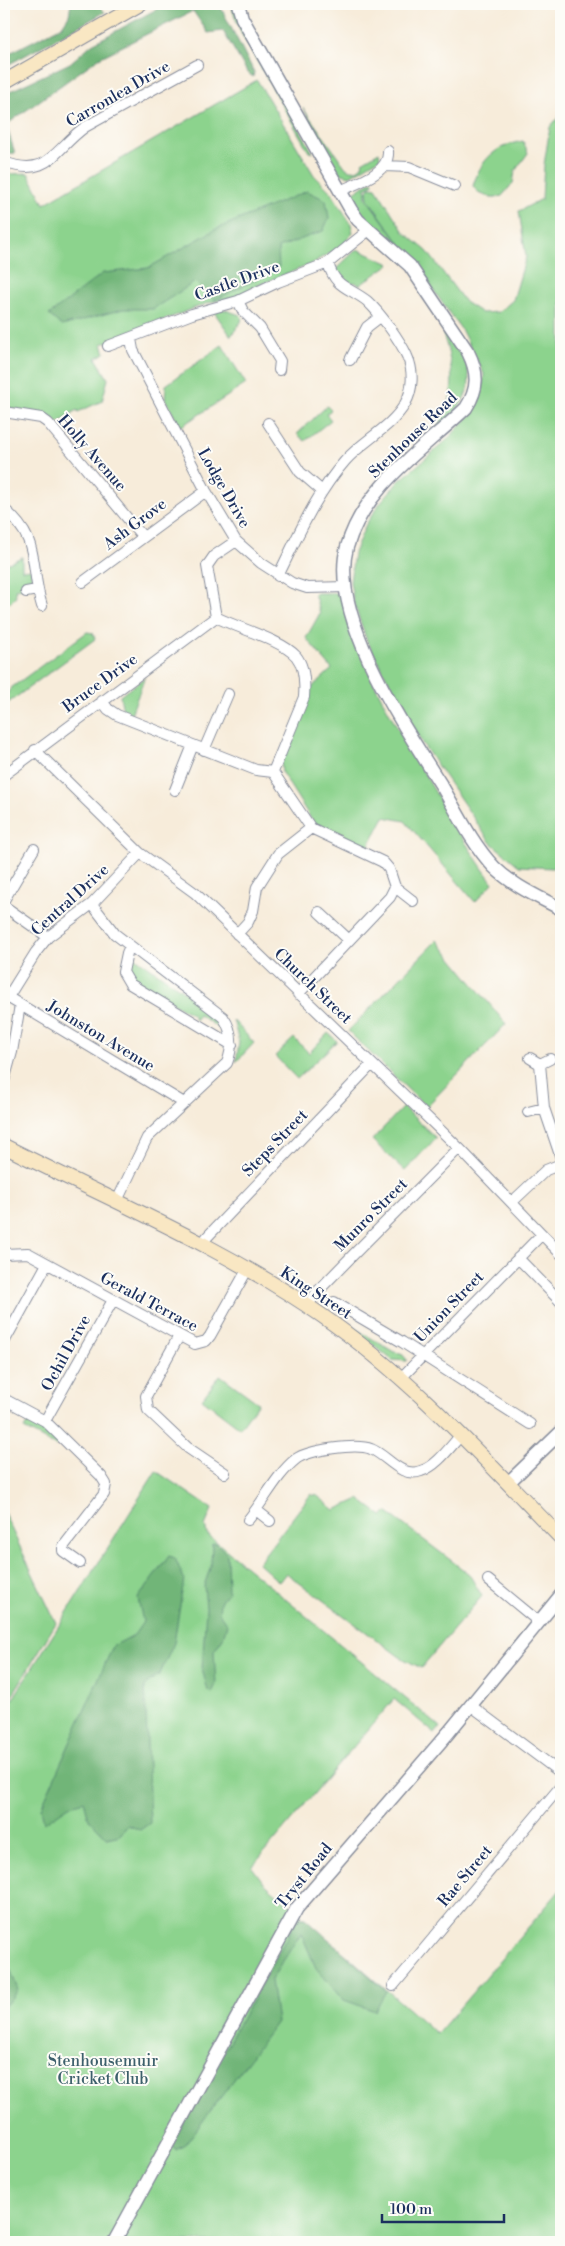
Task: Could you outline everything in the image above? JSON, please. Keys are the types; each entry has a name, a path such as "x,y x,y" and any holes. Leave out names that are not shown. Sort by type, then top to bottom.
{"main road":[{"path":"4,82 140,4"},
{"name":"King Street","path":"4,1146 202,1245 248,1270 341,1329 401,1378 461,1435 561,1538"}],"street":[{"name":"Stenhouse Road","path":"238,4 242,18 358,220 410,266 468,352 474,365 477,377 473,397 466,408 390,477 364,510 347,546 344,569 346,587 358,634 367,658 404,725 478,846 494,867 504,876 561,909"},
{"name":"Carronlea Drive","path":"4,162 18,167 40,166 60,152 72,136 85,127 197,65"},
{"path":"385,166 388,151"},
{"path":"340,191 385,166 409,168 455,186"},
{"name":"Castle Drive","path":"108,346 131,339 192,314 238,300 328,263 369,230"},
{"path":"278,576 322,491 346,459 400,411 410,394 411,375 407,355 380,316 367,302 334,279 328,263"},
{"path":"238,300 243,311 260,328 280,361 279,370"},
{"path":"350,360 367,327 380,316"},
{"name":"Lodge Drive","path":"131,339 133,350 206,491 236,541 278,576 292,583 308,588 346,587"},
{"name":"Holly Avenue","path":"4,412 41,418 48,423 143,537"},
{"path":"268,423 300,472 322,491"},
{"name":"Ash Grove","path":"83,582 206,491"},
{"path":"4,509 28,536 34,556 37,590 42,606"},
{"path":"236,541 214,556 207,566 216,617 285,648 297,657 303,671 304,697 273,772"},
{"path":"26,592 37,590"},
{"name":"Bruce Drive","path":"4,775 35,750 216,617"},
{"path":"204,750 228,694"},
{"path":"102,701 117,715 256,770 273,772 311,828 383,862 389,868 395,887 414,901"},
{"path":"176,790 193,745"},
{"name":"Church Street","path":"35,750 140,853 195,894 237,934 459,1148 561,1254"},
{"path":"237,934 248,922 254,911 256,887 278,854 311,828"},
{"path":"4,900 34,849"},
{"name":"Central Drive","path":"6,996 48,937 92,904 140,853"},
{"path":"298,994 390,897 395,887"},
{"path":"92,904 106,925 130,946 223,1017 229,1025 232,1045 227,1063 147,1138 117,1202"},
{"path":"4,906 48,937"},
{"path":"319,912 349,940"},
{"path":"130,946 123,972 130,984 232,1045"},
{"name":"Johnston Avenue","path":"6,996 184,1103"},
{"path":"4,1081 12,1052 20,1005"},
{"path":"530,1058 540,1064"},
{"path":"540,1064 550,1059"},
{"name":"Steps Street","path":"202,1245 214,1230 372,1064"},
{"path":"540,1064 544,1108 561,1158"},
{"path":"528,1112 544,1108"},
{"name":"Munro Street","path":"307,1306 318,1291 459,1148"},
{"path":"512,1202 546,1170 561,1164"},
{"name":"Union Street","path":"401,1378 542,1234"},
{"name":"Gerald Terrace","path":"4,1254 25,1252 195,1344 206,1341 248,1270"},
{"path":"518,1258 561,1302"},
{"path":"4,1342 47,1264"},
{"name":"Ochil Drive","path":"45,1420 113,1300"},
{"name":"King Street","path":"334,1302 423,1355 530,1424"},
{"path":"179,1336 146,1396 146,1406 188,1448 225,1473"},
{"path":"4,1399 45,1420 101,1476 106,1484 104,1494 63,1547 63,1551 80,1563"},
{"path":"248,1520 288,1467 302,1455 344,1447 368,1447 398,1468 409,1472 420,1472 430,1466 461,1435"},
{"path":"508,1483 559,1439"},
{"path":"256,1510 270,1521"},
{"path":"488,1580 539,1622"},
{"name":"Tryst Road","path":"114,2242 293,1914 561,1595"},
{"path":"470,1705 561,1773"},
{"name":"Rae Street","path":"392,1986 561,1786"}],"green space":[{"path":"71,4 97,4 105,12 4,67 4,56 62,26 69,15"},
{"path":"166,4 219,4 254,72 253,77 247,72 223,31 208,33 193,11 99,58 6,125 15,153 4,155 4,94 70,63 92,44"},
{"path":"231,6 233,6 313,153 309,152 241,33"},
{"path":"257,80 314,175 331,192 351,224 353,233 345,242 346,245 317,260 317,262 261,284 235,297 208,303 102,344 105,353 96,358 108,379 102,401 78,412 77,410 57,423 49,417 4,407 4,170 11,174 28,173 44,204"},
{"path":"303,108 346,168 357,169 363,164 362,162 379,152 380,158 350,176 339,173"},
{"path":"561,114 561,865 552,868 519,866 490,842 422,743 367,641 354,604 350,582 354,553 366,524 380,503 398,482 446,441 473,412 482,393 484,374 461,329 368,199 367,191 370,187 376,188 404,232 427,251 465,302 482,313 499,312 513,300 526,257 519,211 542,199 544,165 550,127"},
{"path":"523,141 528,153 515,171 513,183 502,196 490,197 479,192 473,186 485,161 504,146"},
{"path":"372,181 373,184 366,188 366,198 400,244 370,221 354,200 354,192"},
{"path":"307,191 326,200 329,218 323,231 278,248 279,268 215,300 195,282 153,309 123,309 62,326 49,315 103,273 148,268 216,229"},
{"path":"357,249 390,264 360,285 354,282 352,284 338,277 336,269"},
{"path":"223,309 242,317 241,322 231,336 214,312"},
{"path":"443,334 447,334 467,366 469,384 465,397 436,433 403,461 435,429 447,408 452,387 452,376"},
{"path":"222,345 246,384 180,427 165,399 166,385"},
{"path":"327,406 331,410 326,414 331,420 305,441 297,434"},
{"path":"22,557 22,570 31,569 32,586 15,589 16,597 4,607 4,565"},
{"path":"314,593 335,593 343,598 357,644 388,710 457,829 493,883 475,902 405,821 384,817 367,849 313,822 282,773 281,764 310,689 332,669 306,638 320,613"},
{"path":"87,632 93,633 95,639 4,706 4,698 11,688"},
{"path":"145,677 131,714 123,711 120,696"},
{"path":"437,940 506,1024 426,1107 348,1031"},
{"path":"131,954 220,1017 228,1038 220,1035 222,1030 199,1015 195,1020 193,1015 128,977 128,959"},
{"path":"233,1020 254,1043 236,1062 239,1042"},
{"path":"328,1033 337,1041 297,1079 275,1056 294,1038 309,1053"},
{"path":"403,1107 436,1138 405,1171 372,1140"},
{"path":"343,1321 394,1352 401,1353 407,1360 392,1360"},
{"path":"220,1375 258,1403 240,1428 202,1399"},
{"path":"30,1419 56,1436 58,1444 56,1446 24,1429"},
{"name":"Stenhousemuir Cricket Club","path":"156,1471 212,1509 205,1526 207,1534 440,1727 435,1734 394,1699 252,1867 264,1883 437,2034 561,1889 561,2242 4,2242 4,1713"},
{"path":"311,1494 314,1496 315,1494 335,1510 359,1499 382,1516 387,1512 469,1574 482,1596 421,1668 400,1657 286,1573 279,1582 258,1563"},
{"path":"4,1513 56,1623 4,1709"},
{"path":"216,1543 227,1554 228,1592 220,1602 219,1613 227,1624 223,1638 214,1651 216,1684 212,1693 208,1691 202,1669 206,1608 204,1586 211,1565 212,1544"},
{"path":"169,1556 175,1558 184,1579 174,1643 160,1674 145,1685 150,1823 140,1830 128,1825 120,1835 107,1838 89,1819 84,1801 69,1806 44,1823 41,1808 113,1646 134,1635 143,1622 138,1598"},
{"path":"305,1918 386,1991 375,2011 344,2000 316,1968 301,1933 271,1980 277,2022 185,2145 176,2150 172,2144 297,1919"},
{"path":"8,1963 18,1990 4,2007 4,1964"}]}
